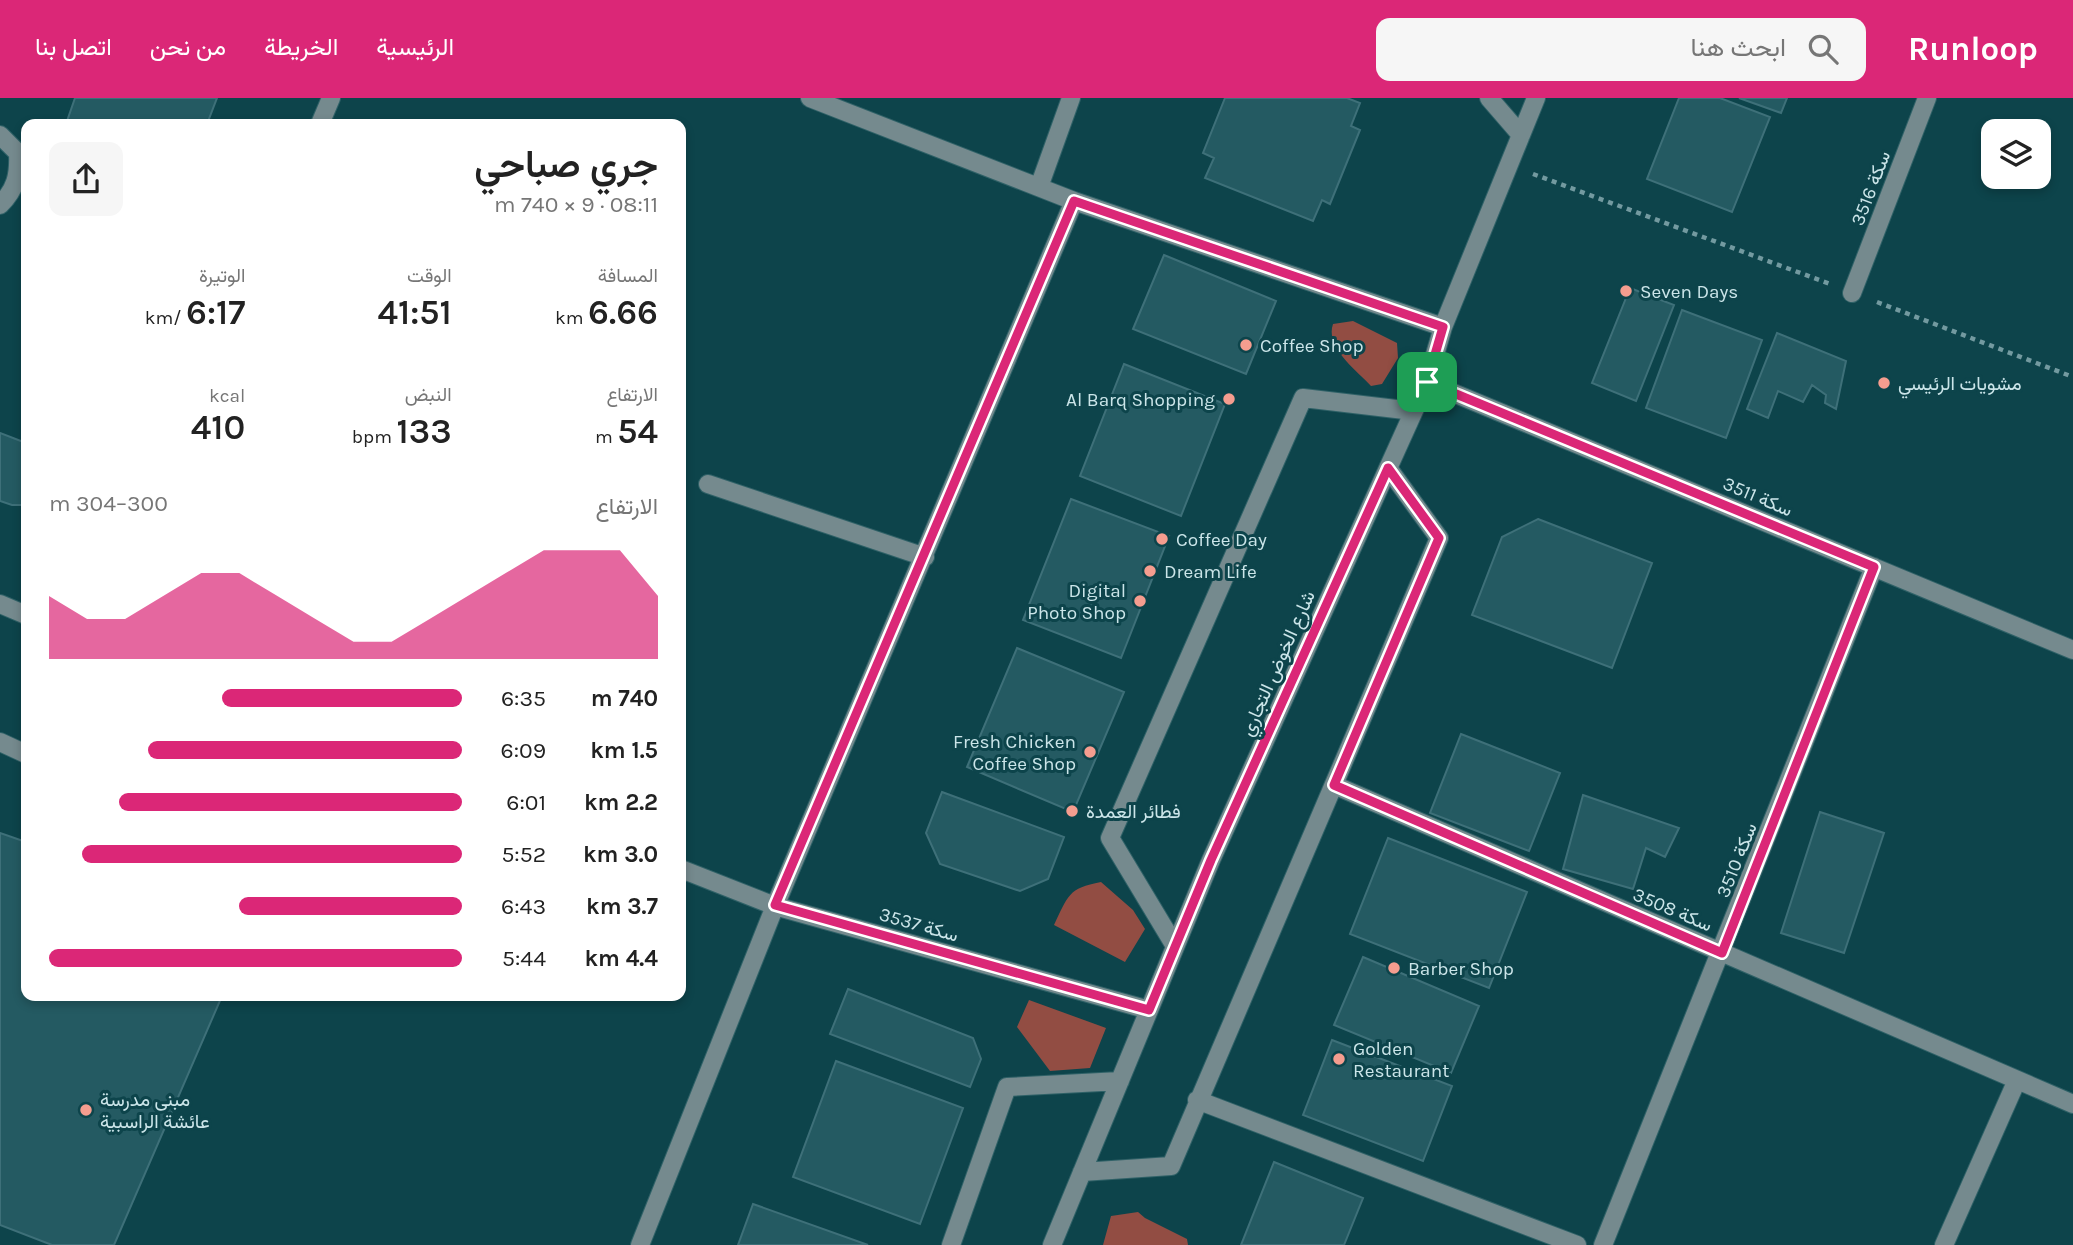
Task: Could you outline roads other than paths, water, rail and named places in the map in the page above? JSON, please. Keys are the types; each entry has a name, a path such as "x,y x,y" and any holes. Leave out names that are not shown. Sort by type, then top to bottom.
{"street":[{"path":"322,119 331,98"},
{"path":"810,98 1074,201 1443,327"},
{"path":"1039,187 1071,98"},
{"path":"1489,98 1521,135"},
{"name":"شارع الخوض التجاري","path":"1052,1245 1175,946 1427,382 1443,327 1536,98"},
{"name":"سكة 3516","path":"1852,293 1927,98"},
{"path":"0,135 18,153 19,174 10,195 0,205"},
{"path":"640,1245 775,905 1074,201"},
{"name":"سكة 3511","path":"1427,382 2073,650"},
{"path":"1175,946 1110,838 1303,398 1413,411"},
{"path":"1082,1172 1171,1166 1439,538 1388,468"},
{"path":"708,484 925,557"},
{"name":"سكة 3510","path":"1603,1245 1722,953 1874,567"},
{"path":"0,604 21,612"},
{"path":"0,742 21,752"},
{"name":"سكة 3508","path":"1334,785 2073,1104"},
{"name":"سكة 3537","path":"686,871 775,905 1149,1010"},
{"path":"1944,1245 2017,1080"},
{"path":"951,1245 1007,1087 1120,1081"},
{"path":"1197,1100 1577,1245"}],"place":[{"name":"Seven Days","path":"1626,291"},
{"name":"Coffee Shop","path":"1246,345"},
{"name":"مشويات الرئيسي","path":"1884,383"},
{"name":"Al Barq Shopping","path":"1229,399"},
{"name":"Coffee Day","path":"1162,539"},
{"name":"Dream Life","path":"1150,571"},
{"name":"Digital Photo Shop","path":"1140,601"},
{"name":"Fresh Chicken Coffee Shop","path":"1090,752"},
{"name":"فطائر العمدة","path":"1072,811"},
{"name":"Barber Shop","path":"1394,968"},
{"name":"Golden Restaurant","path":"1339,1059"},
{"name":"مبنى مدرسة عائشة الراسبية","path":"86,1110"}]}
